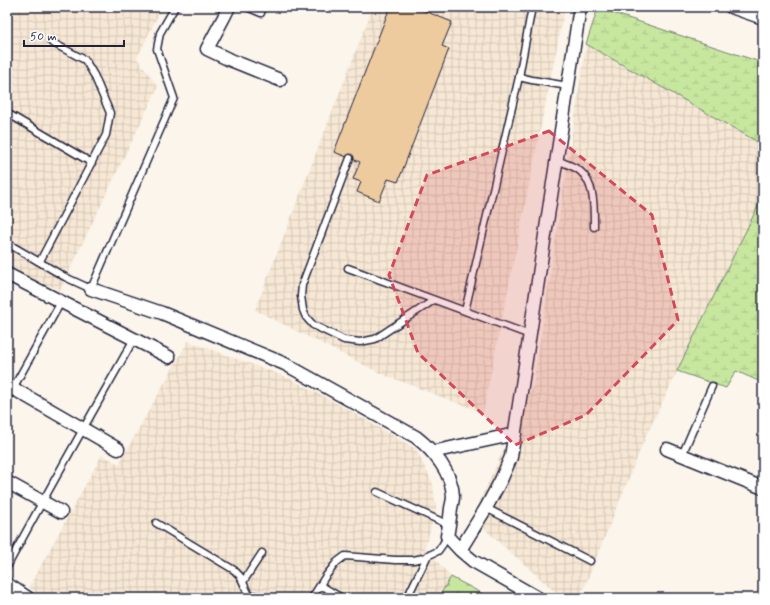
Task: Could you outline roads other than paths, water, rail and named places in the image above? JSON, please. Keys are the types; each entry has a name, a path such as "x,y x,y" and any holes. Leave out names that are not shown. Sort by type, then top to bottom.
{"street":[{"path":"229,7 207,49 280,80"},
{"path":"460,550 486,508 511,457 580,7"},
{"path":"731,7 763,18"},
{"path":"7,274 169,357"},
{"path":"91,289 162,313 284,364 416,436 426,444 441,464 451,481 453,497 448,530 460,550 473,561 538,598"},
{"path":"10,387 118,449"},
{"path":"432,452 515,434"},
{"path":"667,449 763,488"},
{"path":"7,482 60,512"},
{"path":"7,584 28,598"}],"lane":[{"path":"7,243 65,277 91,289 174,98 157,49 160,33 175,7"},
{"path":"247,7 261,13"},
{"path":"465,311 519,77 532,7"},
{"path":"40,261 106,135 110,113 94,75 85,60 51,42"},
{"path":"519,77 568,86"},
{"path":"7,113 92,163"},
{"path":"350,158 302,286 301,302 306,317 313,325 322,330 344,340 360,342 375,339 434,300"},
{"path":"557,160 579,170 585,177 594,201 594,227"},
{"path":"348,268 530,335"},
{"path":"7,399 10,387 61,302"},
{"path":"7,567 134,339"},
{"path":"682,454 712,386"},
{"path":"312,598 337,562 345,556 413,560 428,556 438,551 443,544 448,530 377,492"},
{"path":"486,508 590,561"},
{"path":"156,523 234,570 243,582 247,597 254,595 261,598"},
{"path":"243,582 262,553"},
{"path":"407,598 428,556"},
{"path":"320,585 342,598"}]}
